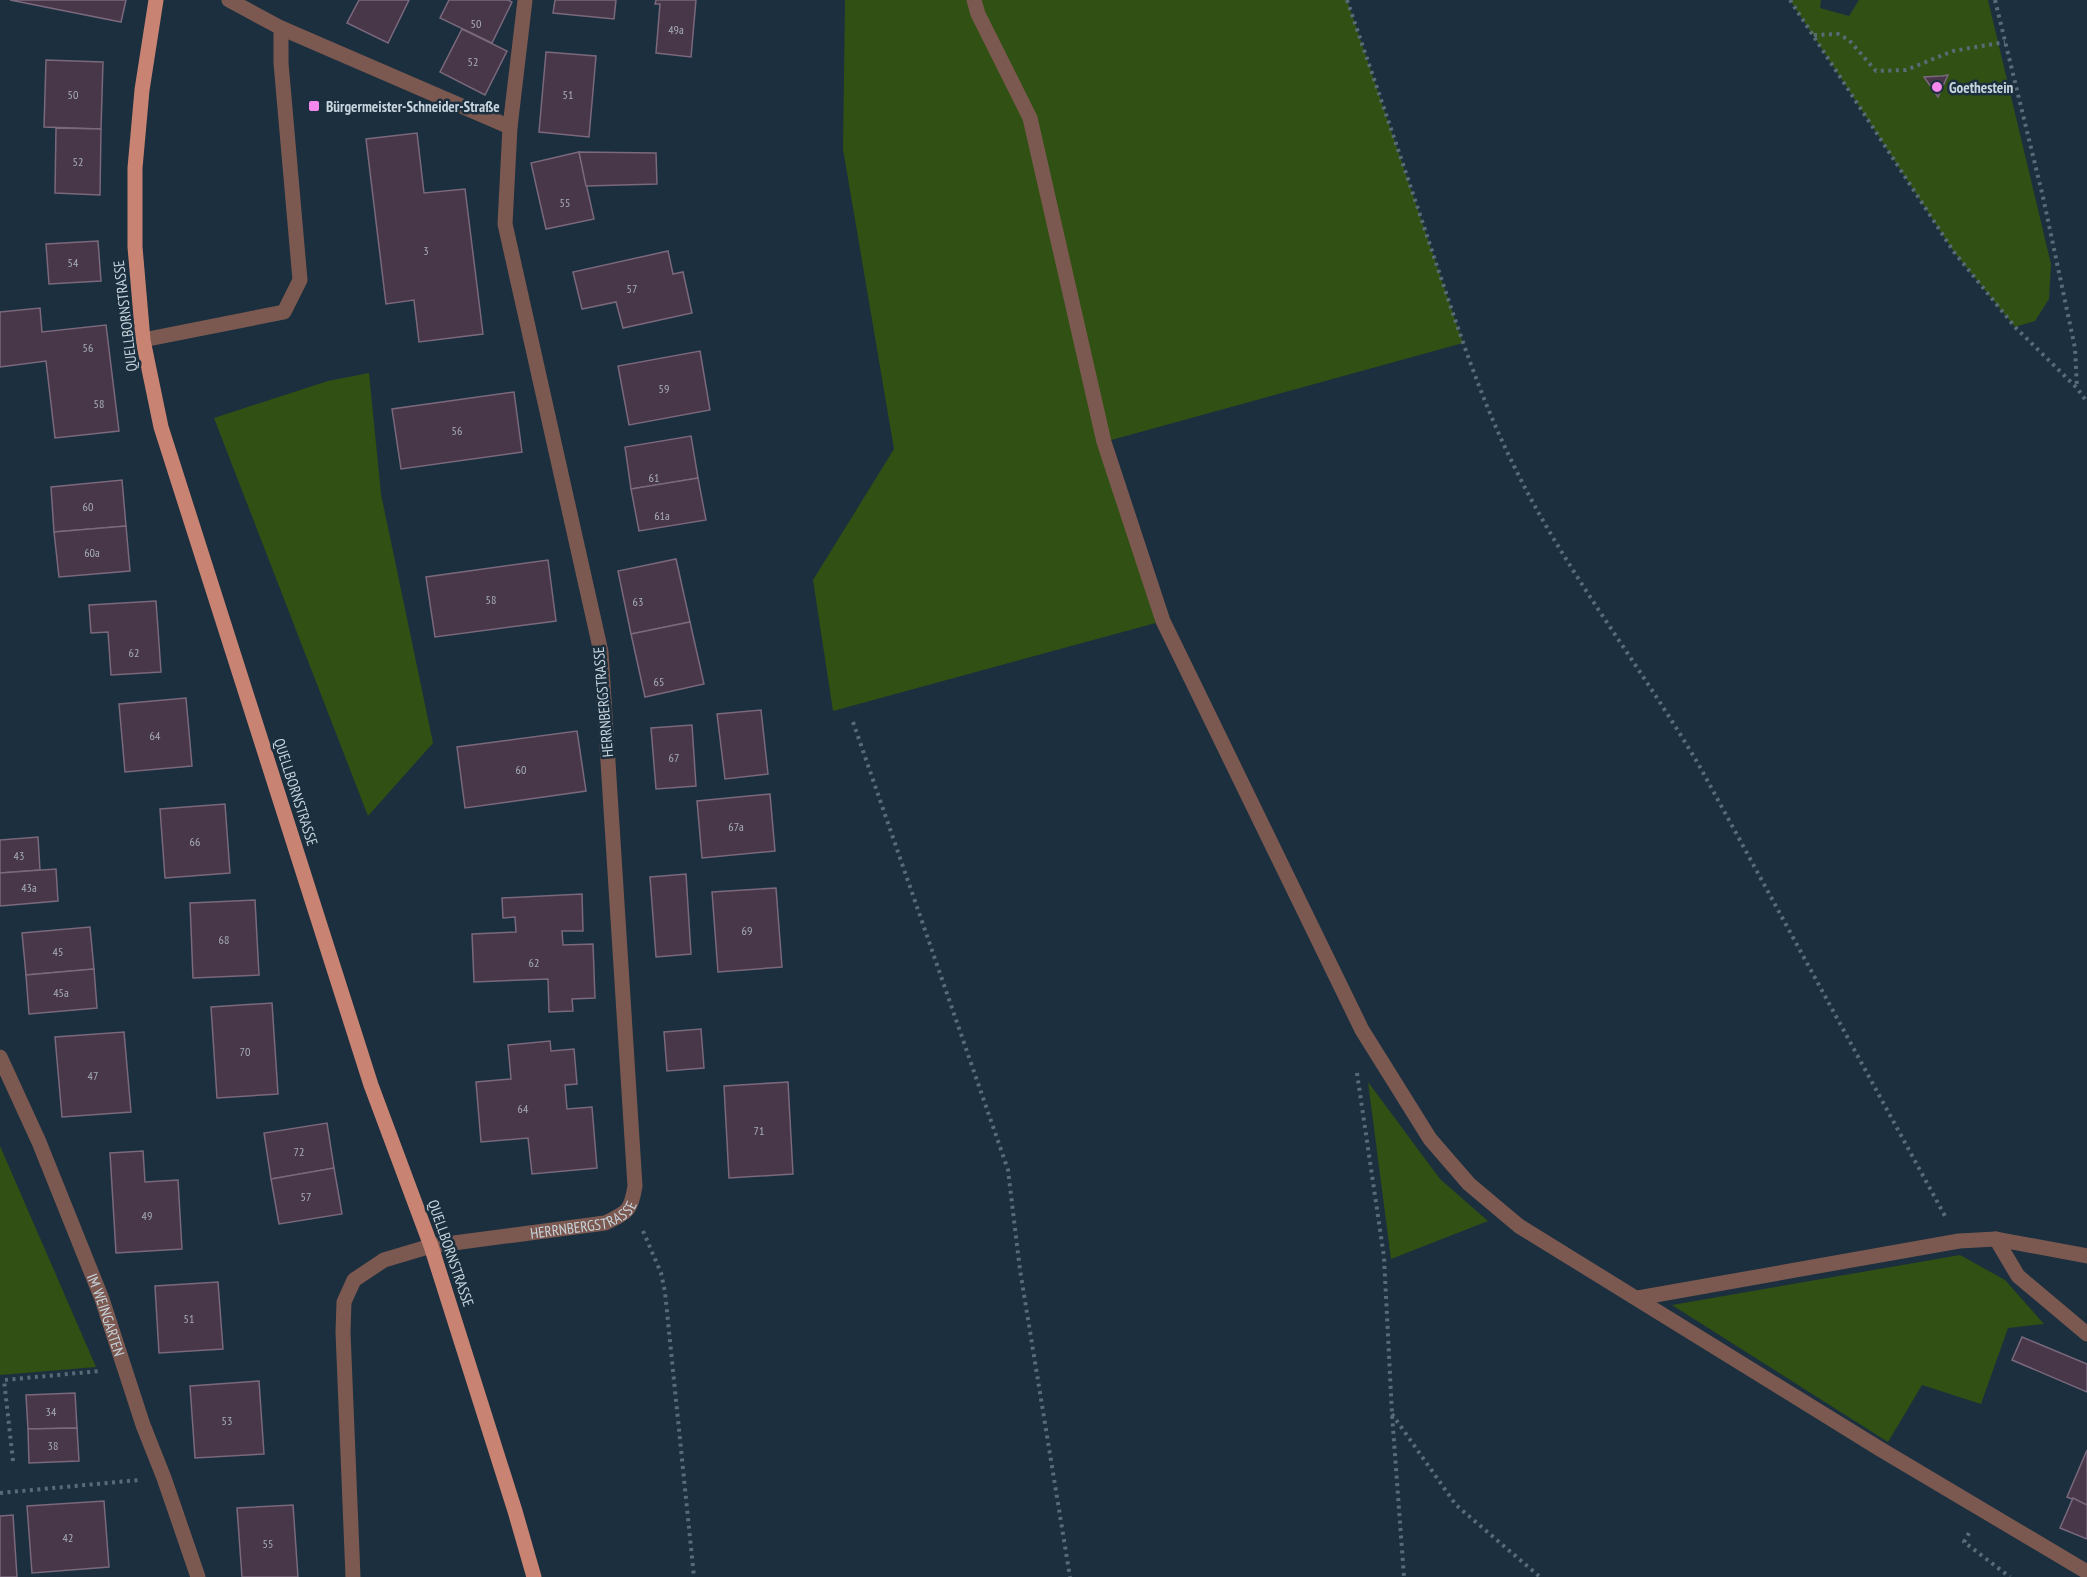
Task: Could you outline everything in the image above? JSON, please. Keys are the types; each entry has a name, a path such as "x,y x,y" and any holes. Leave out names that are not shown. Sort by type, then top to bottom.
{"main road":[{"name":"QUELLBORNSTRASSE","path":"156,0 142,90 135,168 135,247 143,340 161,427 371,1086 431,1246 534,1577"}],"street":[{"path":"229,0 281,28 510,127"},
{"name":"HERRNBERGSTRASSE","path":"431,1246 605,1223 632,1206 635,1186 601,652 505,224 510,127 525,0"},
{"path":"974,0 978,14 1030,118 1104,442 1163,621 1362,1030 1430,1139 1469,1184 1519,1226 1880,1449 2087,1572"},
{"path":"143,340 284,312 300,279 281,63 281,28"},
{"name":"IM WEINGARTEN","path":"0,1057 39,1142 102,1299 143,1425 198,1577"},
{"path":"1638,1298 1959,1241 1996,1239 2087,1256"},
{"path":"1996,1239 2018,1276 2087,1334"},
{"path":"353,1577 343,1332 344,1302 354,1280 384,1260 431,1246"}],"path":[{"path":"1347,0 1463,343 1514,466 1580,579 1667,710 1700,767 1959,1241"},
{"path":"1790,0 1954,252 2015,327 2077,388 2087,402"},
{"path":"1795,7 1798,0"},
{"path":"1995,0 2043,197 2070,325 2077,388"},
{"path":"1813,36 1838,34 1849,40 1876,71 1906,70 1953,51 2005,42"},
{"path":"852,722 1008,1170 1020,1270 1070,1577"},
{"path":"1362,1030 1357,1073 1384,1257 1392,1414 1404,1577"},
{"path":"632,1206 661,1273 665,1292 694,1577"},
{"path":"13,1461 3,1380 125,1369"},
{"path":"1392,1414 1456,1505 1540,1577"},
{"path":"0,1493 164,1478"},
{"path":"1982,1508 1964,1542 2010,1577"}],"green space":[{"path":"845,0 1347,0 1463,343 1104,442 1163,621 833,711 813,580 894,449 843,149"},
{"path":"1790,0 1821,0 1820,8 1849,16 1859,0 1988,0 2051,264 2049,299 2035,321 2015,327 1954,252"},
{"path":"369,373 381,494 433,743 368,816 214,418 328,381"},
{"path":"1368,1082 1440,1179 1488,1221 1391,1259"},
{"path":"0,1146 96,1367 0,1375"},
{"path":"1960,1255 2005,1280 2044,1324 2008,1328 1981,1404 1922,1385 1888,1442 1672,1305"}],"building":[{"path":"10,0 126,0 121,22"},
{"path":"359,0 409,0 388,43 347,23"},
{"path":"449,0 508,0 512,2 492,43 440,18"},
{"path":"555,0 616,0 614,19 553,13"},
{"path":"656,0 696,0 691,57 656,53 660,4 655,4"},
{"path":"462,29 507,51 485,95 440,72"},
{"path":"546,52 596,56 589,137 539,132"},
{"path":"46,60 103,62 101,129 44,127"},
{"name":"Goethestein","path":"1948,75 1938,97 1924,77"},
{"path":"56,128 101,129 100,195 55,193"},
{"path":"417,133 424,193 465,189 483,334 419,342 414,300 386,304 366,139"},
{"path":"579,152 594,219 546,229 531,163"},
{"path":"579,152 656,153 657,184 586,186"},
{"path":"98,241 101,281 49,284 46,244"},
{"path":"668,251 673,274 683,272 692,313 623,328 616,302 582,309 573,272"},
{"path":"40,308 42,332 106,325 119,431 55,438 46,361 0,367 0,312"},
{"path":"700,351 710,410 629,425 618,366"},
{"path":"514,392 522,452 401,469 392,409"},
{"path":"691,436 698,478 631,489 625,447"},
{"path":"698,478 706,520 639,531 631,489"},
{"path":"122,480 126,526 54,532 51,487"},
{"path":"126,526 130,571 59,577 54,532"},
{"path":"676,559 690,622 631,634 618,571"},
{"path":"548,560 556,621 435,637 426,577"},
{"path":"156,601 161,672 111,675 108,632 91,633 89,605"},
{"path":"690,622 704,684 645,697 631,634"},
{"path":"186,698 192,766 125,772 119,704"},
{"path":"761,710 768,774 725,779 717,714"},
{"path":"692,725 696,786 656,789 651,728"},
{"path":"577,731 586,791 465,808 457,747"},
{"path":"770,794 775,851 702,858 697,801"},
{"path":"225,804 230,873 165,878 160,809"},
{"path":"38,837 40,870 0,873 0,840"},
{"path":"56,869 58,901 0,906 0,873"},
{"path":"686,874 691,954 656,957 650,877"},
{"path":"776,888 782,967 718,972 712,892"},
{"path":"582,894 583,931 562,931 563,945 593,944 595,998 572,999 573,1011 549,1012 548,979 474,982 472,934 516,932 515,917 503,918 502,898"},
{"path":"255,900 259,975 193,978 190,903"},
{"path":"90,927 94,969 26,975 22,933"},
{"path":"94,969 97,1008 29,1014 26,975"},
{"path":"272,1003 278,1094 217,1098 211,1007"},
{"path":"701,1029 704,1068 667,1071 664,1032"},
{"path":"124,1032 131,1112 62,1117 55,1037"},
{"path":"550,1041 551,1051 574,1049 577,1084 565,1085 567,1109 592,1107 597,1168 532,1174 528,1138 481,1142 476,1082 511,1079 508,1045"},
{"path":"788,1082 793,1174 729,1178 724,1086"},
{"path":"327,1123 334,1168 271,1179 264,1133"},
{"path":"143,1151 145,1182 178,1180 182,1249 116,1253 110,1153"},
{"path":"334,1168 342,1214 279,1224 271,1179"},
{"path":"218,1282 223,1349 159,1353 155,1286"},
{"path":"2022,1337 2087,1364 2087,1392 2012,1360"},
{"path":"259,1381 264,1454 195,1458 190,1386"},
{"path":"75,1393 77,1428 28,1429 26,1395"},
{"path":"77,1428 79,1461 29,1463 28,1429"},
{"path":"2087,1450 2087,1505 2067,1497"},
{"path":"2073,1498 2087,1505 2087,1539 2060,1528"},
{"path":"104,1501 109,1567 32,1573 27,1506"},
{"path":"293,1505 298,1577 242,1577 237,1508"},
{"path":"13,1515 17,1577 0,1577 0,1516"}],"place":[{"name":"Goethestein","path":"1937,87"},
{"name":"Bürgermeister-Schneider-Straße","path":"314,106"}]}
